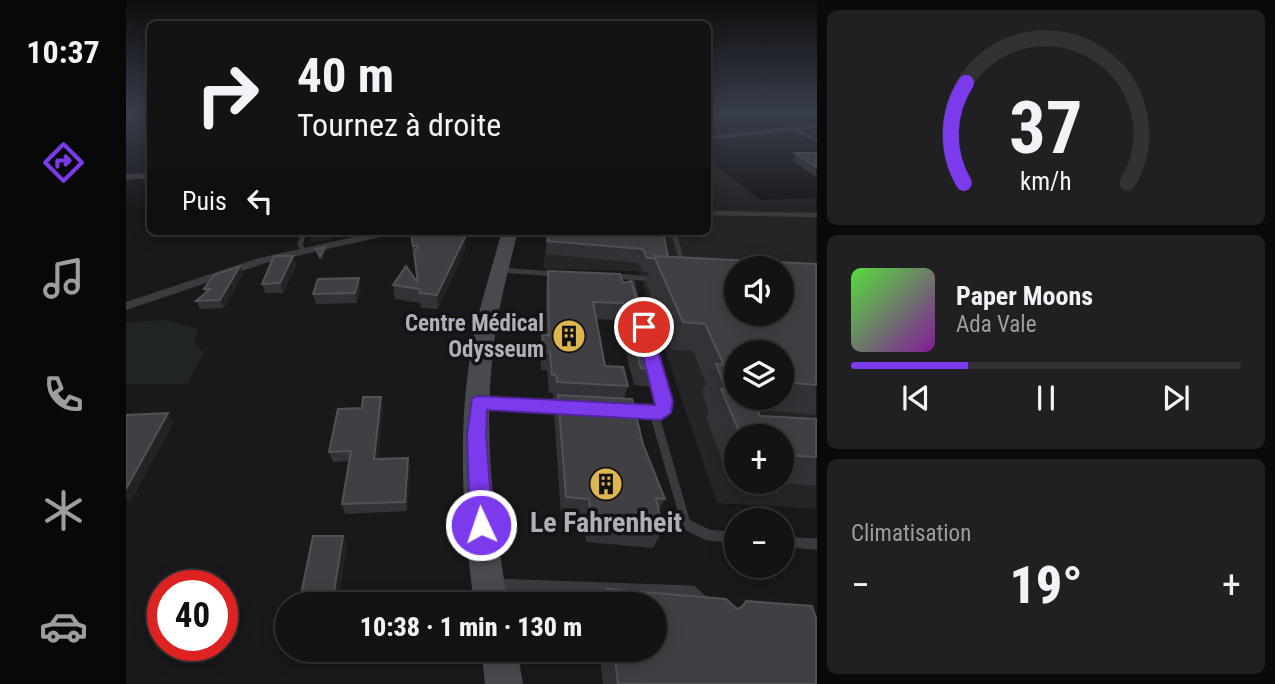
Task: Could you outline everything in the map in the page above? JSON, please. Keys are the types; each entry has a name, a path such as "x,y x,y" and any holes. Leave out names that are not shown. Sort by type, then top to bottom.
{"street":[{"path":"126,177 147,176"},
{"path":"126,306 233,269 303,250 375,235"},
{"path":"490,592 476,435 482,354 509,235"},
{"path":"501,662 504,684"}],"lane":[{"path":"711,213 817,215"},
{"path":"303,235 300,244 303,250"},
{"path":"674,235 684,270"},
{"path":"499,270 565,274"},
{"path":"604,276 665,279"},
{"path":"631,277 640,314"},
{"path":"614,411 661,413 665,408 650,351"},
{"path":"478,402 573,408"},
{"path":"654,413 690,530 700,535 724,537"},
{"path":"794,543 817,544"},
{"path":"625,592 692,591 702,598 715,621"}],"shaded area":[{"path":"711,161 760,200 816,198 816,509 717,503 638,271 543,269 547,235 711,235"},
{"path":"166,320 198,329 194,343 204,353 187,384 126,384 126,323"}],"building":[{"path":"795,153 816,153 816,167"},
{"path":"412,235 465,237 437,295 393,285 406,266 418,283 414,252 418,246 413,246"},
{"path":"548,235 664,235 668,257 647,258 643,249 547,241"},
{"path":"325,247 320,257 316,249"},
{"path":"274,256 293,256 280,283 262,284"},
{"path":"654,256 724,259 724,326 794,326 794,263 816,264 816,385 794,383 794,340 724,340 724,365 705,324 683,322"},
{"path":"240,266 220,300 196,301 210,289 204,289 214,275"},
{"path":"548,271 620,274 623,283 631,281 658,369 641,368 623,303 593,302 605,366 623,367 628,386 557,382 556,375 552,375 550,352 544,352 542,335 549,335"},
{"path":"359,278 355,293 313,294 318,279"},
{"path":"716,364 724,365 724,384"},
{"name":"Le Fahrenheit","path":"558,395 632,399 643,444 665,499 656,498 663,530 592,525 589,499 566,497"},
{"path":"363,397 381,397 374,459 408,458 405,502 342,504 351,451 329,452 338,409 362,408"},
{"path":"730,410 757,410 760,416 816,419 816,457 794,456 794,424 736,424"},
{"path":"168,413 126,489 126,415"},
{"path":"313,536 343,536 334,592 301,592"},
{"path":"607,589 643,592 607,592"},
{"path":"667,594 726,599 737,609 746,601 812,606 816,618 816,684 618,684 615,662 667,662"}],"place":[{"name":"Centre Médical Odysseum","path":"569,336"},
{"name":"Le Fahrenheit","path":"606,484"}],"route":[{"path":"481,525 476,435 478,402 661,413 665,408 664,401 644,327"}]}
